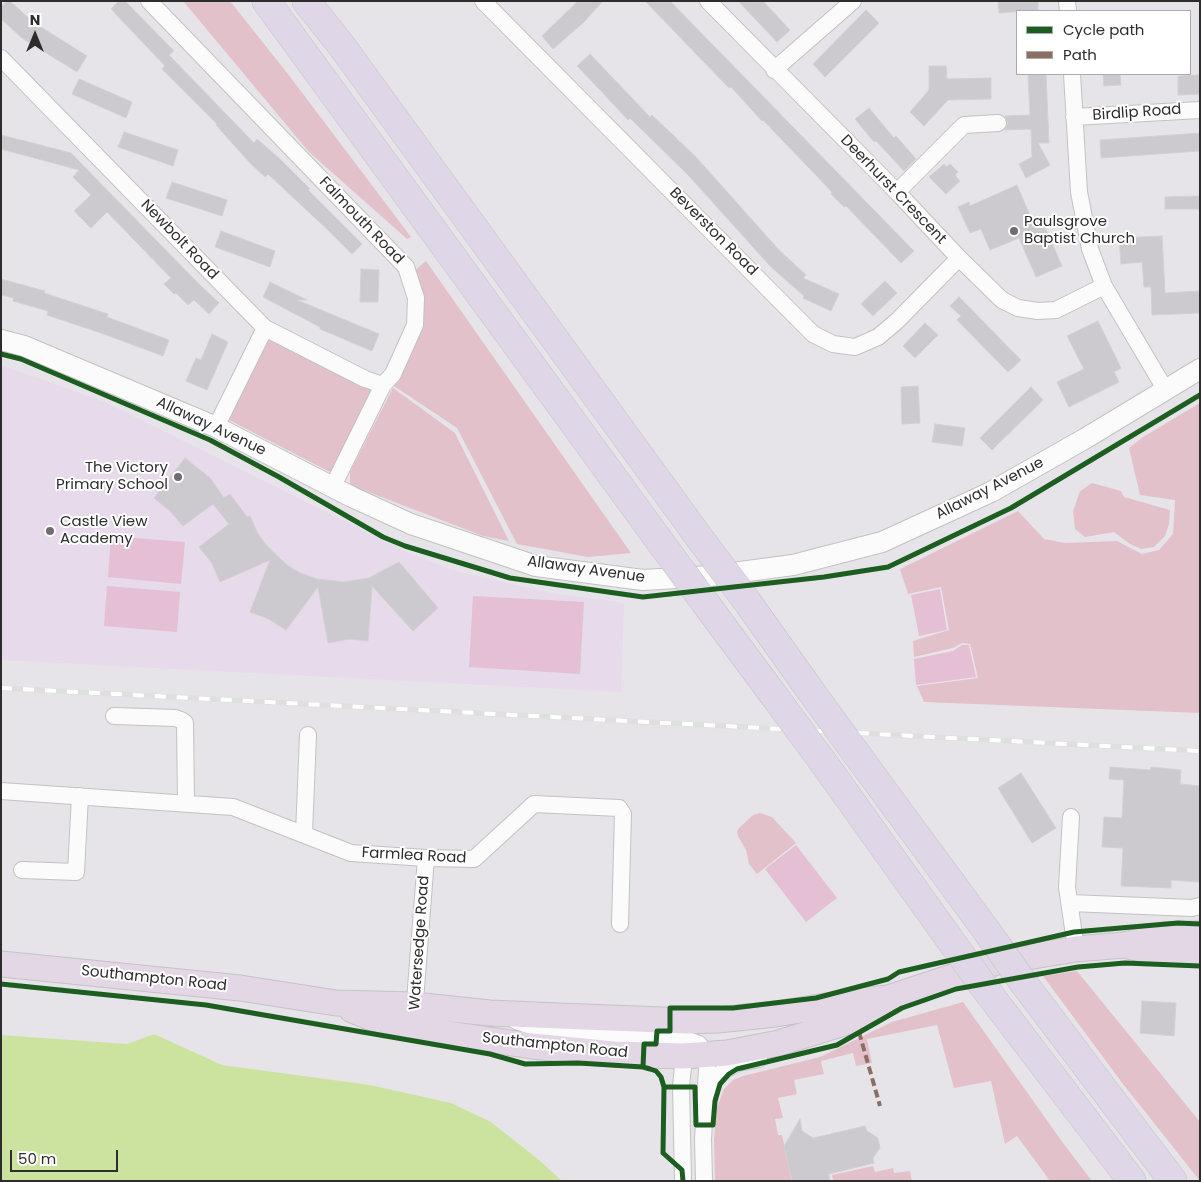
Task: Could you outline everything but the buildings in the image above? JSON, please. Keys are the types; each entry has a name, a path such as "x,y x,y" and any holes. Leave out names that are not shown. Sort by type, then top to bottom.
{"highway":[{"path":"266,1 823,762 990,995 1132,1181"},
{"path":"306,1 341,45 1025,984 1173,1181"}],"main road":[{"name":"Southampton Road","path":"414,1017 490,1013 625,1020 718,1020 776,1014 888,998 997,962 1076,948 1124,945 1163,935 1192,936"},
{"name":"Southampton Road","path":"1124,945 1162,953 1200,954"},
{"name":"Southampton Road","path":"1,964 240,988 336,1002 567,1050 624,1055 692,1050 750,1049 810,1034 863,1017 888,998"}],"street":[{"name":"Falmouth Road","path":"149,1 406,267 416,298 415,325 392,374 383,385 333,486"},
{"name":"Beverston Road","path":"483,1 813,334 833,344 855,347 878,337 897,321 959,258"},
{"name":"Deerhurst Crescent","path":"708,1 1002,300 1018,308 1038,311 1056,310 1104,286"},
{"path":"774,70 853,1"},
{"name":"Newbolt Road","path":"1,58 265,328 365,379 383,385"},
{"path":"1072,75 1079,192 1090,249 1104,286 1165,390"},
{"name":"Birdlip Road","path":"1074,117 1200,110"},
{"path":"897,192 964,125 998,123"},
{"path":"216,427 265,328"},
{"name":"Allaway Avenue","path":"1,340 24,346 216,427 352,497 411,524 536,566 643,580 710,576 793,564 882,542 990,492 1086,438 1200,369"},
{"path":"114,716 175,718 185,723 186,804"},
{"path":"304,834 308,735"},
{"name":"Farmlea Road","path":"1,791 233,807 351,853 426,858 474,859 534,804 619,808 623,814 620,924"},
{"path":"22,870 76,872 80,796"},
{"path":"1071,817 1067,887 1076,948"},
{"name":"Watersedge Road","path":"414,1017 426,858"},
{"path":"1070,903 1192,908 1200,906"},
{"path":"490,1013 539,1029 598,1035 692,1050"},
{"path":"683,1181 681,1086 696,1031 705,1024 718,1020"},
{"path":"706,1094 718,1076 731,1066 782,1052 810,1034"},
{"path":"692,1050 706,1094 703,1139 704,1181"}],"shaded area":[{"path":"183,1 230,1 291,78 411,237 407,239 309,152"},
{"path":"426,261 631,553 588,557 517,544 457,428 394,386 418,332 413,272"},
{"path":"275,339 374,390 334,474 227,419 267,341"},
{"name":"The Victory Primary School","path":"1,365 105,402 404,551 455,571 551,593 624,603 621,692 1,660"},
{"path":"393,388 455,433 509,541 483,536 350,485 350,472"},
{"path":"1200,403 1200,713 924,702 917,686 978,678 970,644 962,643 953,648 914,657 913,641 949,630 941,587 908,594 900,569 1018,511 1044,539 1065,543 1117,541 1142,554 1159,550 1173,534 1175,500 1140,495 1129,448 1143,437"},
{"path":"1092,483 1121,491 1124,497 1170,510 1169,524 1165,536 1154,547 1141,549 1130,544 1114,532 1085,537 1075,529 1073,511 1080,491"},
{"path":"111,536 185,542 181,584 108,577"},
{"path":"107,586 180,592 177,632 104,626"},
{"path":"940,589 947,630 919,636 911,595"},
{"path":"473,596 584,602 580,674 469,667"},
{"path":"962,645 969,645 976,677 916,685 914,659 953,651"},
{"path":"760,813 772,817 796,843 757,874 749,864 746,850 737,831 753,815"},
{"path":"796,845 837,898 806,922 765,869"},
{"path":"1077,971 1200,1122 1200,1181 1123,1084 1043,976"},
{"path":"963,1002 1092,1181 1050,1181 1017,1136 1005,1144 991,1081 954,1088 937,1025 867,1039 872,1063 856,1066 853,1053 821,1061 824,1074 794,1080 797,1094 778,1098 783,1118 775,1119 778,1135 782,1135 792,1181 715,1181 714,1139 717,1108 724,1089 733,1080 820,1057 892,1022"},
{"path":"154,1034 222,1065 370,1085 451,1103 491,1122 562,1181 1,1181 1,1035 127,1044"},
{"path":"873,1166 875,1172 893,1168 894,1173 910,1171 912,1181 833,1181 832,1175"}],"railway":[{"path":"1,688 1200,751"}],"marked path":[{"path":"859,1032 880,1106"}],"cycle path":[{"path":"1,354 21,359 210,440 383,537 405,546 510,578 643,597 824,577 888,567 1011,508 1200,395"},
{"path":"643,1067 644,1044 656,1044 657,1031 670,1031 670,1008 733,1008 816,998 888,979 899,972 1074,932 1178,923 1200,924"},
{"path":"664,1087 695,1087 696,1125 713,1125 715,1101 720,1084 729,1074 737,1069 837,1045 902,1008 956,989 1078,967 1125,963 1200,966"},
{"path":"1,984 206,1005 490,1054 525,1064 578,1063 650,1069 656,1071 661,1077 664,1087 663,1153 682,1170 683,1181"}],"place":[{"name":"Paulsgrove Baptist Church","path":"1014,231"},
{"name":"The Victory Primary School","path":"178,477"},
{"name":"Castle View Academy","path":"50,531"}]}
